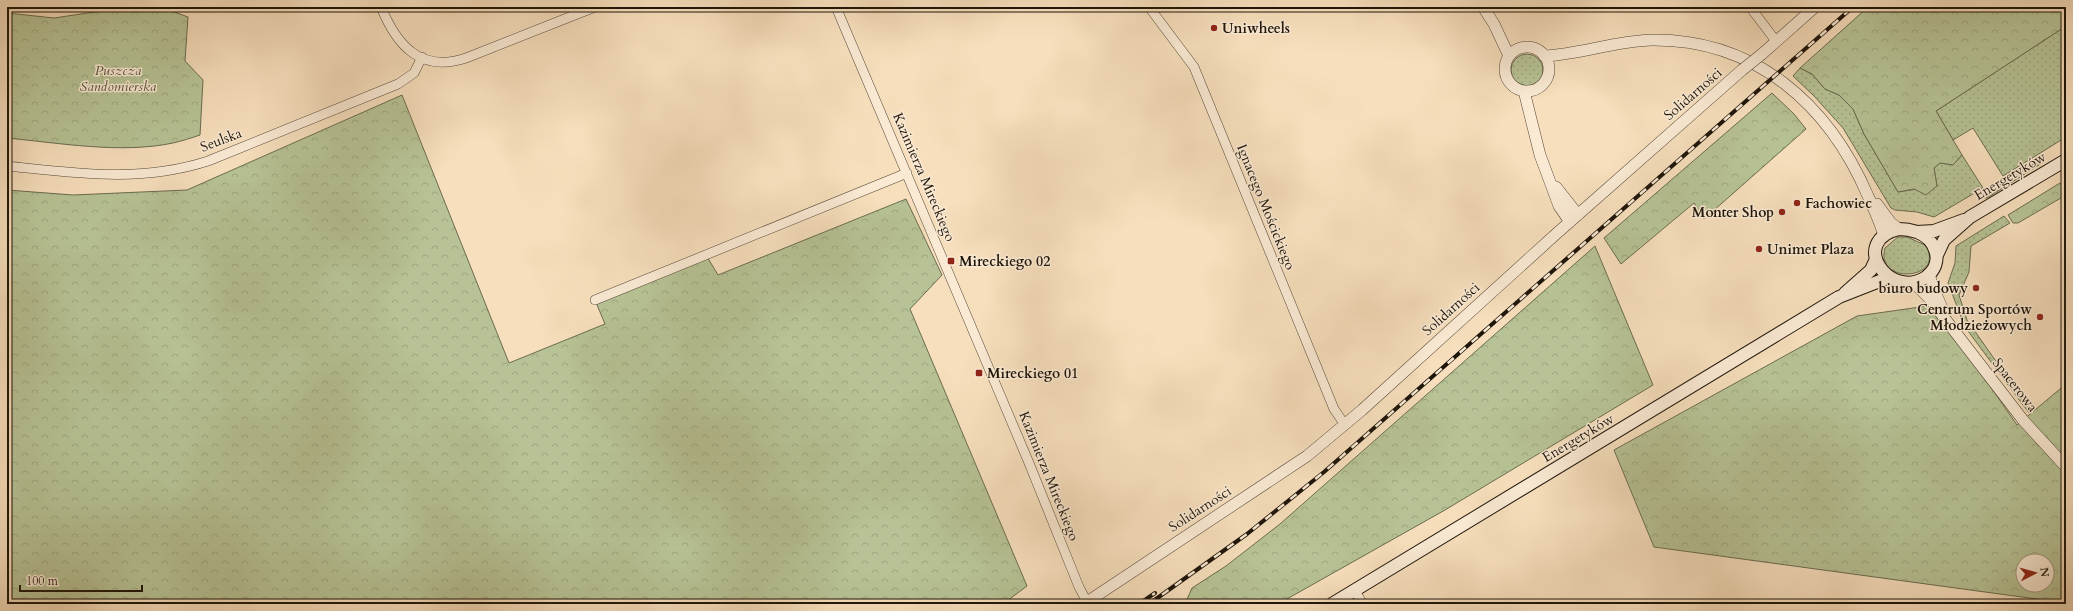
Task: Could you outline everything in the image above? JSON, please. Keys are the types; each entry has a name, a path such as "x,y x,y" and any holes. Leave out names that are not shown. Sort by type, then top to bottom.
{"main road":[{"name":"Energetyków","path":"1918,232 1934,231 1970,217 2066,160"},
{"name":"Energetyków","path":"1937,256 1944,240 1970,217"},
{"path":"1899,229 1918,232 1934,244 1937,256 1936,262 1930,274 1919,281 1913,282 1902,281 1890,277 1881,271 1876,259 1877,246 1884,236 1899,229"},
{"name":"Energetyków","path":"1332,604 1839,297 1871,270 1876,259"},
{"name":"Energetyków","path":"1839,297 1890,277"}],"street":[{"path":"382,7 397,39 410,51 422,57 445,62 460,60 596,7"},
{"name":"Kazimierza Mireckiego","path":"836,7 1038,484 1085,603"},
{"name":"Ignacego Mościckiego","path":"1149,7 1194,67 1334,409 1345,425"},
{"path":"1483,7 1494,24 1509,56"},
{"path":"1750,7 1776,41"},
{"name":"Solidarności","path":"1085,603 1307,456 1345,425 1574,219 1815,7"},
{"path":"1494,24 1518,49"},
{"path":"1544,56 1588,50 1632,41 1675,41 1714,48 1761,67 1789,86 1823,119 1842,146 1861,180 1884,215 1899,229"},
{"path":"1532,48 1544,56 1549,67 1546,80 1536,90 1524,91 1512,86 1505,75 1506,62 1509,56 1518,49 1532,48"},
{"path":"1549,67 1588,50"},
{"name":"Seulska","path":"7,166 111,175 145,174 177,170 214,158 398,84 414,73 422,57"},
{"path":"1533,126 1536,90"},
{"path":"1524,91 1537,144 1559,206 1574,219"},
{"path":"595,300 907,173"},
{"path":"1861,180 1884,236"},
{"name":"Spacerowa","path":"1930,274 1930,280 1940,299 1945,318"},
{"name":"Spacerowa","path":"1913,282 1922,290 1945,318 2023,420 2066,467"},
{"path":"1355,591 1363,604"}],"green space":[{"name":"Puszcza Sandomierska","path":"128,7 161,7 188,17 185,61 203,80 200,135 173,143 133,148 69,145 7,138 7,13 54,18"},
{"path":"1868,7 2066,7 2066,26 1936,111 1962,155 1953,165 1940,163 1934,168 1937,186 1926,195 1914,189 1898,192 1864,134 1853,109 1839,95 1825,89 1812,74 1800,68"},
{"path":"2066,26 2066,137 2003,176 1973,128 1953,140 1936,111"},
{"path":"1524,54 1530,54 1540,61 1543,70 1542,76 1536,83 1530,86 1524,86 1514,79 1511,73 1511,67 1518,57"},
{"path":"1800,68 1812,74 1825,89 1839,95 1853,109 1864,134 1898,192 1937,186 1934,168 1940,163 1953,165 1962,155 1983,188 1934,217 1917,212 1895,210 1891,208 1843,128 1814,96 1793,76"},
{"path":"1772,93 1794,114 1806,129 1704,219 1694,203 1621,264 1604,238"},
{"path":"402,95 509,363 605,324 595,300 706,255 718,275 906,199 942,275 910,309 1027,586 1003,604 7,604 7,190 73,195 187,190"},
{"path":"2044,154 2042,163 1987,198 1980,197 2037,162"},
{"path":"2060,183 2066,191 2066,195 2018,223 2013,223 2008,215"},
{"path":"2004,216 2010,223 1971,246 1969,272 1959,295 1967,320 2031,411 2029,413 1965,327 1948,283 1955,263 1956,246"},
{"path":"1898,237 1907,237 1925,245 1929,257 1927,266 1920,271 1910,274 1899,273 1890,268 1885,260 1885,248"},
{"path":"1595,246 1653,385 1445,510 1278,604 1185,604 1192,588 1226,566 1280,524"},
{"path":"1934,305 2017,425 2066,384 2066,603 1654,547 1614,450 1857,316"}],"railway":[{"path":"1149,604 1247,534 1324,472 1853,7"},
{"path":"1139,604 1155,593"}],"place":[{"name":"Uniwheels","path":"1214,28"},
{"name":"Fachowiec","path":"1797,203"},
{"name":"Monter Shop","path":"1782,212"},
{"name":"Unimet Plaza","path":"1759,249"},
{"name":"Mireckiego 02","path":"951,261"},
{"name":"biuro budowy","path":"1976,288"},
{"name":"Centrum Sportów Młodzieżowych","path":"2040,317"},
{"name":"Mireckiego 01","path":"979,373"}]}
